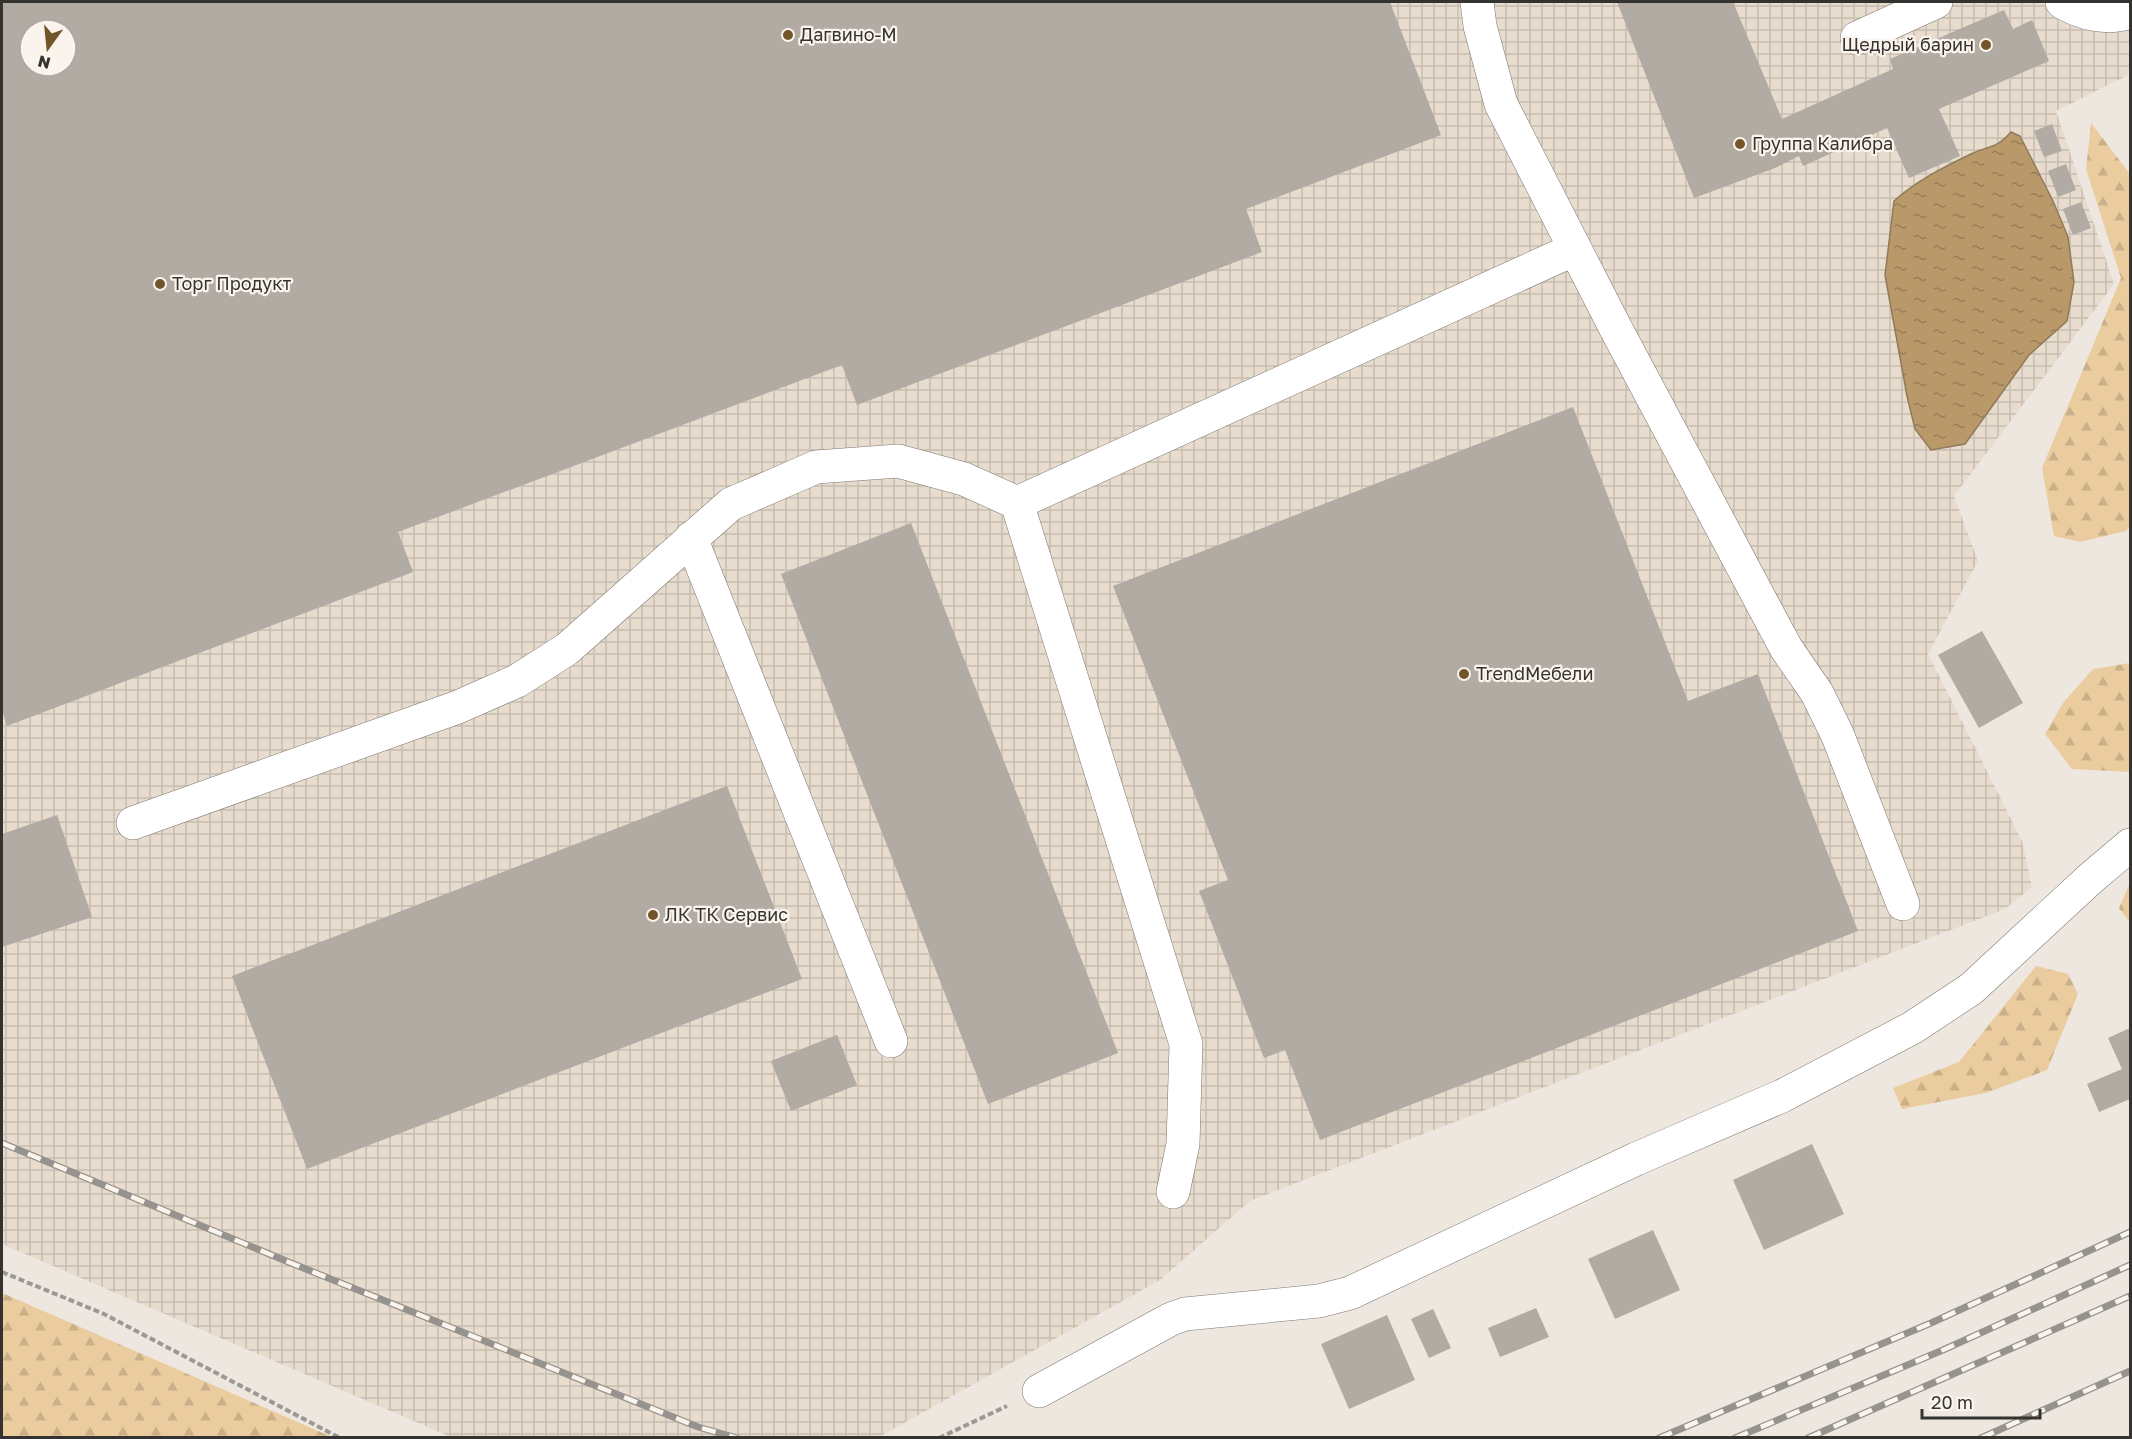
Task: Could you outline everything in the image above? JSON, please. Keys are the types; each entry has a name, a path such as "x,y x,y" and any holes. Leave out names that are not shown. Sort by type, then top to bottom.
{"lane":[{"path":"1477,2 1480,26 1501,104 1786,648 1830,719 1903,904"},
{"path":"1857,38 1936,2"},
{"path":"2062,2 2089,14 2113,16 2130,12"},
{"path":"1017,503 1575,249"},
{"path":"133,823 458,707 517,681 567,649 731,504 816,467 898,462 964,479 1017,503 1186,1044 1183,1144 1173,1192"},
{"path":"691,538 891,1041"},
{"path":"1039,1391 1171,1319 1185,1314 1296,1304 1350,1293 1636,1159 1782,1096 1912,1028 1971,989 2130,845"}],"path":[{"path":"2,1272 104,1314 340,1437"},
{"path":"939,1437 1039,1391"}],"shaded area":[{"path":"2,2 2130,2 2130,74 2056,111 2114,284 1954,496 1978,561 1928,654 2022,841 2032,887 2005,909 1250,1201 1160,1280 879,1437 451,1437 2,1244"}],"green space":[{"path":"2091,123 2130,174 2130,526 2126,531 2080,542 2054,536 2042,468 2121,278 2086,169"},
{"path":"2130,663 2130,772 2072,769 2045,734 2063,703 2093,669"},
{"path":"2130,883 2130,923 2119,908"},
{"path":"2036,966 2068,974 2078,994 2047,1070 1986,1093 1902,1109 1893,1088 1959,1062"},
{"path":"2,1293 9,1296 332,1437 2,1437"}],"water":[{"path":"2011,132 2020,136 2053,201 2068,237 2074,282 2067,321 2029,355 1965,444 1931,450 1915,429 1885,275 1894,201 1931,175 1971,154 1997,144"}],"building":[{"path":"2,2 1390,2 1441,135 1246,209 1262,252 857,405 842,365 398,532 413,572 7,726 2,710"},
{"path":"1617,2 1733,2 1782,119 1893,69 1890,59 2004,10 2013,29 2032,20 2049,61 1939,109 1960,156 1909,178 1887,128 1803,166 1799,156 1775,168 1694,198"},
{"path":"2052,124 2062,151 2044,157 2034,131"},
{"path":"2066,164 2076,190 2058,197 2048,171"},
{"path":"2081,202 2091,228 2073,235 2063,209"},
{"path":"1573,407 1688,701 1758,674 1858,931 1320,1140 1285,1050 1264,1058 1199,891 1228,880 1113,586"},
{"path":"911,523 1118,1053 988,1104 781,574"},
{"path":"1982,631 2023,703 1979,728 1938,655"},
{"path":"727,786 802,979 307,1169 232,976"},
{"path":"57,815 92,917 2,947 2,834"},
{"path":"2130,1028 2130,1099 2099,1112 2087,1084 2122,1069 2108,1038"},
{"path":"837,1035 857,1085 791,1111 771,1061"},
{"path":"1812,1144 1844,1214 1764,1250 1733,1180"},
{"path":"1653,1230 1680,1290 1615,1319 1588,1259"},
{"path":"1536,1308 1549,1337 1500,1357 1488,1328"},
{"path":"1433,1309 1451,1348 1429,1358 1411,1319"},
{"path":"1387,1315 1415,1380 1349,1409 1321,1344"}],"railway":[{"path":"2,1143 291,1263 698,1427 737,1438"},
{"path":"1659,1438 1931,1323 2130,1232"},
{"path":"1735,1438 1943,1350 2130,1265"},
{"path":"1808,1438 2130,1296"},
{"path":"1981,1438 2130,1371"}],"place":[{"name":"Дагвино-М","path":"788,35"},
{"name":"Щедрый барин","path":"1986,45"},
{"name":"Группа Калибра","path":"1740,144"},
{"name":"Торг Продукт","path":"160,284"},
{"name":"TrendМебели","path":"1464,674"},
{"name":"ЛК ТК Сервис","path":"653,915"}]}
